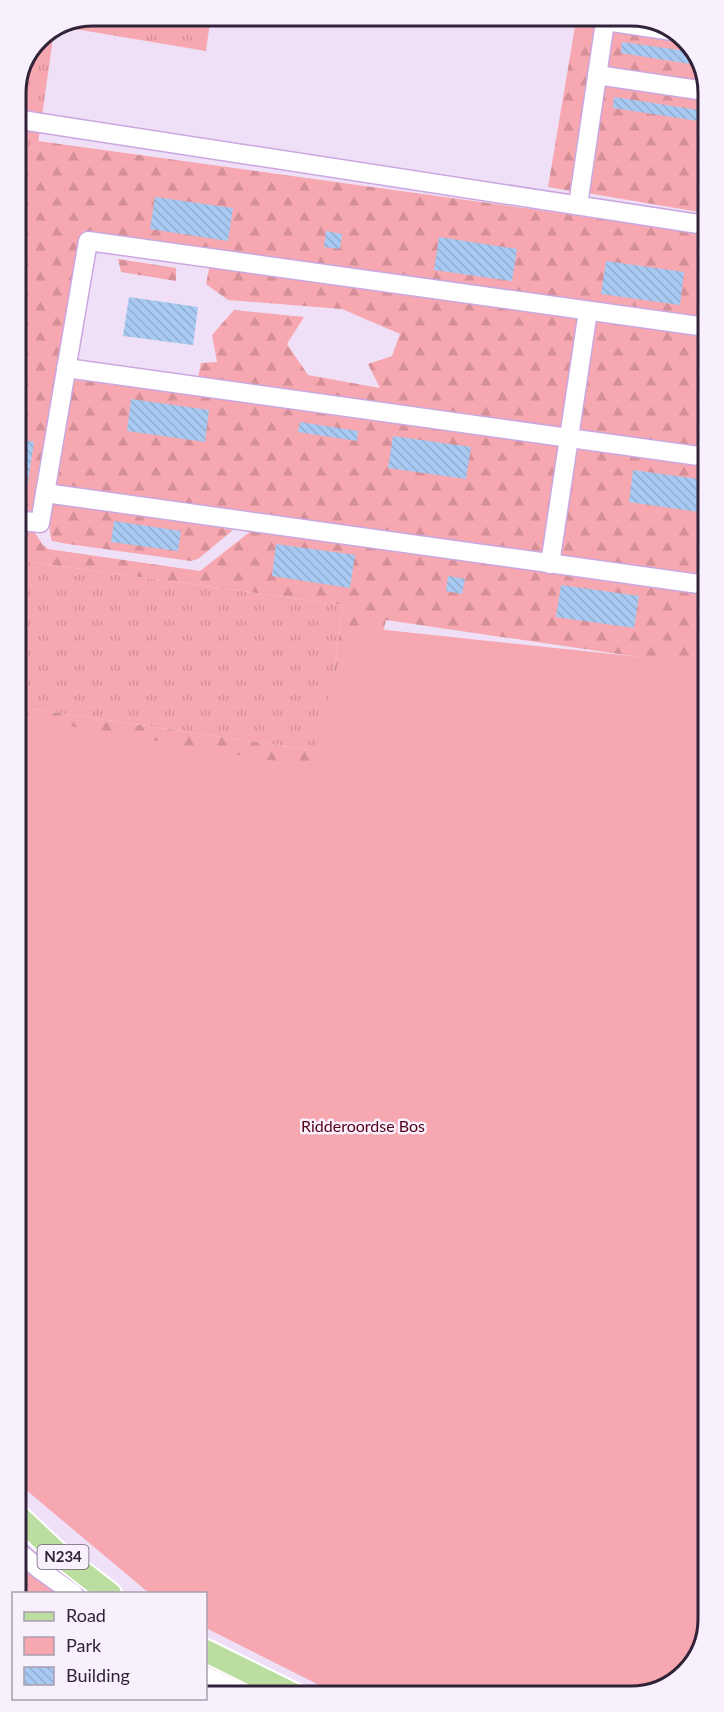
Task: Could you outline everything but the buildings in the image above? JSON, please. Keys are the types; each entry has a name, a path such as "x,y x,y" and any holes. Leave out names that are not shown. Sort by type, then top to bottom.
{"main road":[{"name":"N234","path":"26,1524 56,1552 109,1592"},
{"path":"207,1651 278,1686"}],"street":[{"path":"578,205 605,26"},
{"path":"597,75 698,90"},
{"path":"26,120 698,224"},
{"path":"26,521 40,523 88,241 698,326"},
{"path":"550,564 588,311"},
{"path":"66,368 698,456"},
{"path":"45,493 698,584"},
{"path":"26,1558 73,1592"},
{"path":"207,1676 228,1686"}],"green space":[{"path":"93,26 209,26 206,51 74,29"},
{"path":"575,26 598,26 571,191 548,187"},
{"path":"613,30 668,37 687,55 695,71 697,83 606,69"},
{"path":"53,39 42,116 26,113 26,88 32,63 45,45"},
{"path":"604,83 698,97 698,212 587,193"},
{"path":"26,128 40,130 37,149 26,148"},
{"path":"38,141 698,234 698,317 83,231 35,510 30,516 26,515 26,148 37,149"},
{"path":"118,259 176,268 176,281 121,272"},
{"path":"210,264 580,316 563,432 197,383 201,363 217,362 212,335 234,310 304,317 287,344 308,375 380,388 368,364 392,356 400,334 342,309 228,300 206,284"},
{"path":"597,319 698,334 698,452 579,435"},
{"path":"73,380 560,445 543,556 55,487"},
{"path":"578,448 698,464 698,579 560,558"},
{"path":"52,504 233,530 198,559 191,561 68,544 52,541 50,518"},
{"path":"26,530 34,531 48,549 200,571 251,531 698,592 698,666 386,620 383,632 323,763 26,854 26,708 324,752 343,605 26,561"},
{"path":"26,561 343,605 324,752 26,708"},
{"name":"Ridderoordse Bos","path":"348,626 698,663 698,1628 687,1657 679,1667 661,1680 631,1687 322,1686 207,1629 207,1592 148,1592 26,1490 26,719 310,767"},
{"path":"26,1564 64,1592 26,1592"}]}
